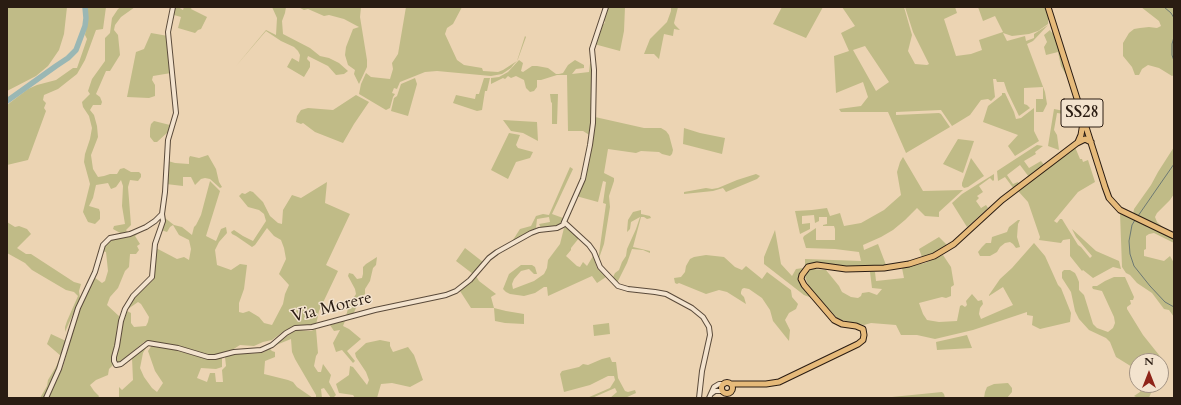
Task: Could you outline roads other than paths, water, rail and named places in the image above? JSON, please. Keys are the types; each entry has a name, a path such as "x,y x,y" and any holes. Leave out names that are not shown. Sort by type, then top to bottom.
{"main road":[{"name":"SS28","path":"1048,7 1108,195 1116,208 1174,236"},
{"path":"1083,119 1083,137"},
{"path":"724,384 722,387 727,392 741,385 778,382 858,344 863,340 863,329 856,326 842,324 834,320 806,288 801,277 806,268 813,265 855,269 890,267 918,262 939,254 954,244 1002,200 1077,143 1083,137 1084,133 1088,134"},
{"path":"1083,137 1091,142"}],"street":[{"path":"46,398 60,369 78,308 95,272 103,245 110,238 130,234 146,227 156,221 162,214 165,192 168,140 176,113 168,33 173,7"},
{"path":"606,7 592,49 594,69 594,118 590,145 583,179 564,222 590,245 601,270 618,286 624,289 666,294 692,308 703,317 709,327 710,335 703,364 699,398"},
{"name":"Via Morere","path":"162,214 163,221 155,244 152,277 133,296 125,309 121,321 114,357 116,365 121,364 148,343 178,348 208,357 215,357 234,352 262,350 272,345 286,333 295,328 312,328 375,310 451,293 461,288 489,258 497,252 532,233 539,230 556,228 563,225 564,222"},
{"path":"710,396 716,386 724,384"},
{"path":"710,396 715,391 727,392"}],"waterway":[{"path":"7,101 68,58 76,50 85,26 85,7"},
{"path":"1164,7 1174,18"},
{"path":"1174,37 1172,44 1172,55 1174,61"},
{"path":"1138,216 1174,164"},
{"path":"1135,220 1132,225 1129,241 1130,254 1134,266 1165,302 1174,307"}]}
